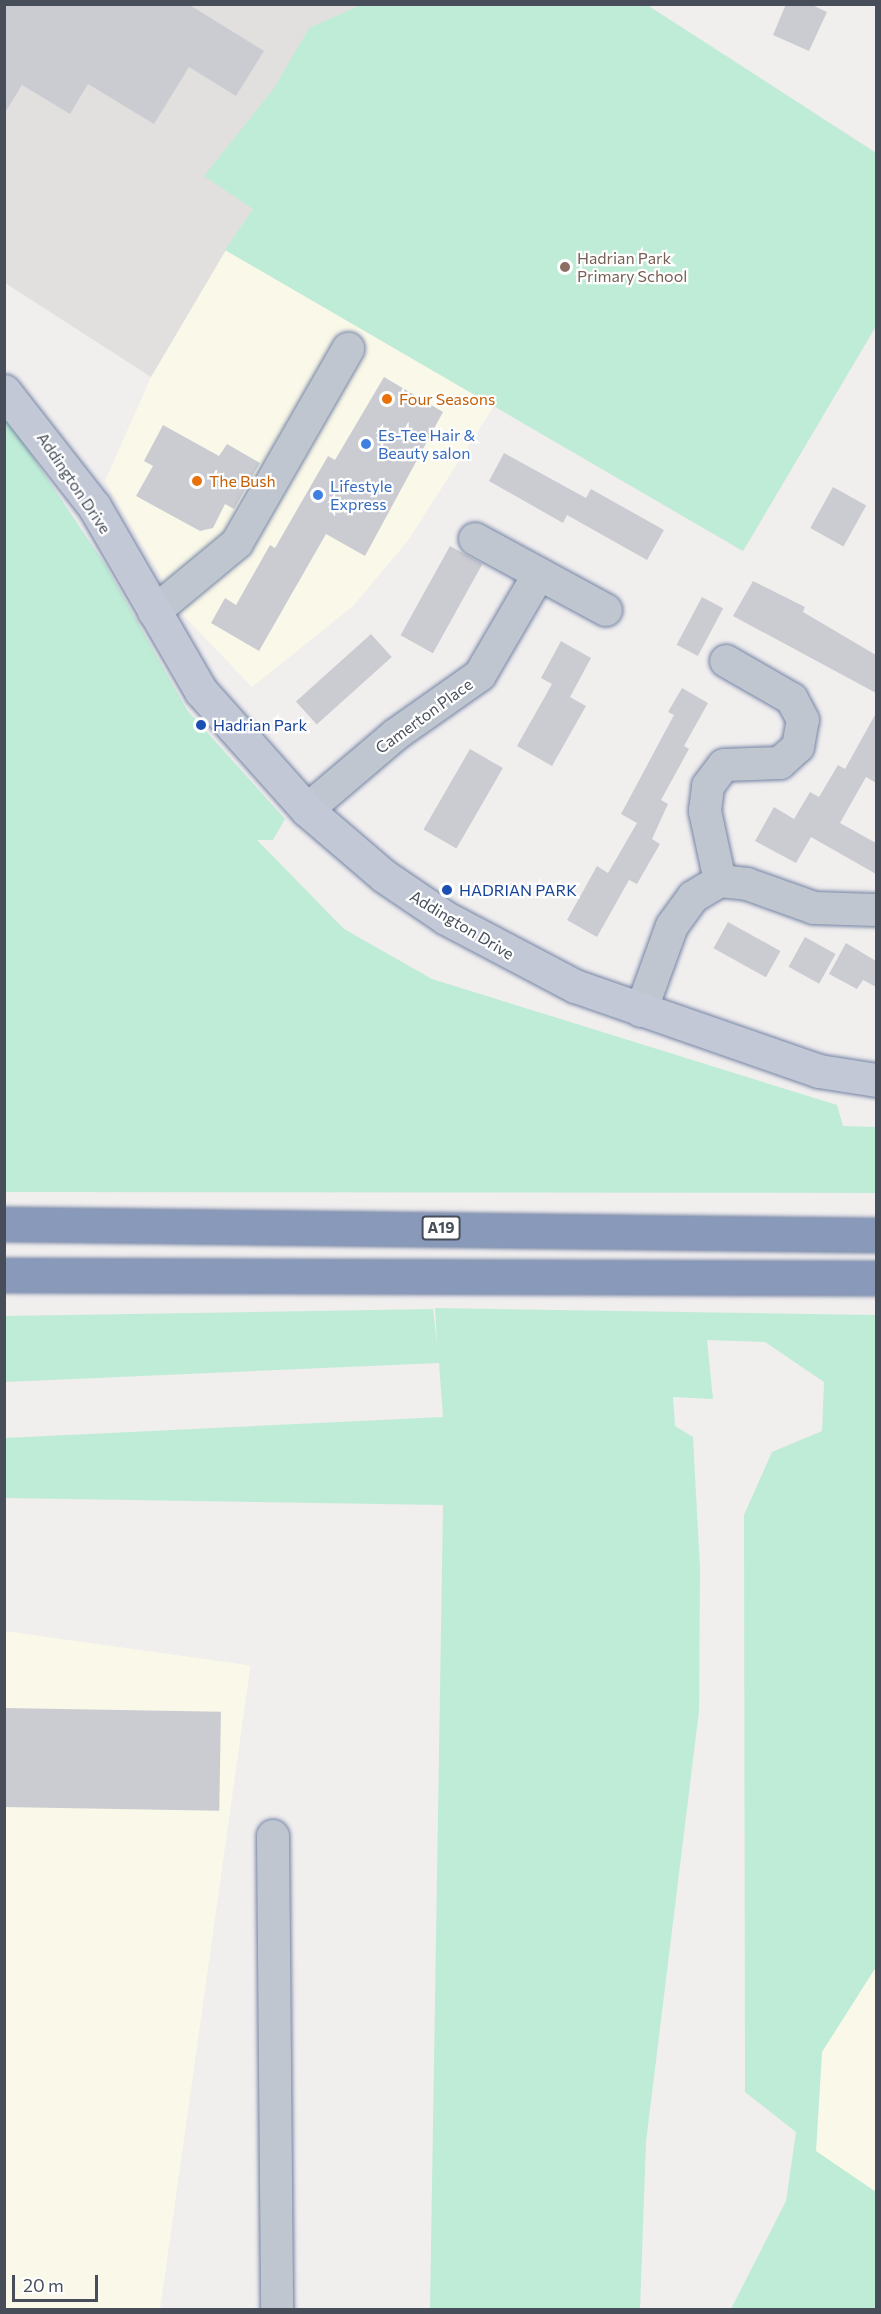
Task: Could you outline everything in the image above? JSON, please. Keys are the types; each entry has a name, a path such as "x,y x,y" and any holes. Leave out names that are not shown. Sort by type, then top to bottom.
{"highway":[{"name":"A19","path":"4,1224 876,1235"},
{"path":"4,1275 876,1278"}],"street":[{"path":"154,612 237,543 348,349"},
{"name":"Addington Drive","path":"4,391 94,506 201,691 307,810 384,876 446,918 523,961 641,1011 819,1071 876,1080"},
{"path":"475,539 606,610"},
{"name":"Camerton Place","path":"307,810 395,735 480,675 539,574"},
{"path":"720,881 705,811 708,786 724,765 780,763 798,747 803,720 792,699 726,661"},
{"path":"641,1011 672,926 693,897 720,881 747,884 814,908 876,910"},
{"path":"273,1836 277,2310"}],"shaded area":[{"name":"Hadrian Park Primary School","path":"4,5 647,5 876,153 876,326 743,551 226,250 151,377 5,283"},
{"path":"225,250 494,406 407,542 353,606 252,687 185,617 105,481 151,377"},
{"path":"5,1631 251,1666 160,2310 4,2310"},
{"path":"876,1967 876,2192 816,2152 822,2052"}],"green space":[{"name":"Hadrian Park Primary School","path":"361,5 647,5 876,153 876,326 743,551 225,250 253,209 204,176 274,88 309,28"},
{"path":"4,414 106,566 187,710 285,819 273,840 257,840 344,929 432,979 837,1105 843,1126 876,1127 876,1193 5,1192"},
{"path":"435,1308 876,1315 876,1967 822,2052 816,2151 876,2192 876,2309 731,2309 786,2201 796,2132 745,2092 744,1515 772,1452 822,1431 824,1382 765,1342 707,1340 713,1399 673,1397 675,1426 693,1437 700,1569 699,1711 646,2142 640,2309 430,2309 443,1505 5,1498 5,1438 443,1417 439,1363 5,1382 5,1316 433,1309 437,1345"}],"building":[{"path":"4,4 188,4 264,51 236,96 189,67 154,124 88,84 70,114 22,85 4,114"},
{"path":"786,4 810,4 827,12 809,51 773,35"},
{"path":"384,377 443,412 365,556 326,534 259,651 211,623 225,598 236,605 270,545 275,548 328,456 335,460"},
{"name":"The Bush","path":"163,425 219,456 227,444 260,463 234,509 225,504 213,528 200,531 136,496 153,466 144,461"},
{"path":"504,453 586,498 591,489 664,530 647,560 567,515 563,523 489,481"},
{"path":"833,487 866,505 843,547 810,528"},
{"path":"450,546 482,564 433,653 401,635"},
{"path":"753,581 805,607 803,612 876,655 876,693 733,616"},
{"path":"702,597 723,608 698,656 677,645"},
{"path":"371,634 392,657 317,725 296,702"},
{"path":"561,641 591,658 570,697 586,706 552,766 517,746 552,684 541,678"},
{"path":"682,688 708,703 684,746 689,749 661,800 668,804 652,839 660,844 637,884 629,880 597,937 567,920 597,866 608,873 637,823 621,814 674,715 668,712"},
{"path":"876,713 876,783 866,777 840,823 876,843 876,874 811,837 796,863 755,841 774,807 794,819 810,792 819,797 838,765 845,769"},
{"path":"470,749 503,768 456,849 424,830"},
{"path":"728,922 780,951 766,977 713,948"},
{"path":"805,937 836,954 819,984 789,967"},
{"path":"846,943 876,961 876,987 863,980 857,989 829,974"},
{"path":"4,1708 221,1712 219,1811 4,1807"}],"place":[{"name":"Hadrian Park Primary School","path":"565,267"},
{"name":"Four Seasons","path":"387,399"},
{"name":"Es-Tee Hair & Beauty salon","path":"366,444"},
{"name":"The Bush","path":"197,481"},
{"name":"Lifestyle Express","path":"318,495"},
{"name":"Hadrian Park","path":"201,725"},
{"name":"HADRIAN PARK","path":"447,890"}]}
